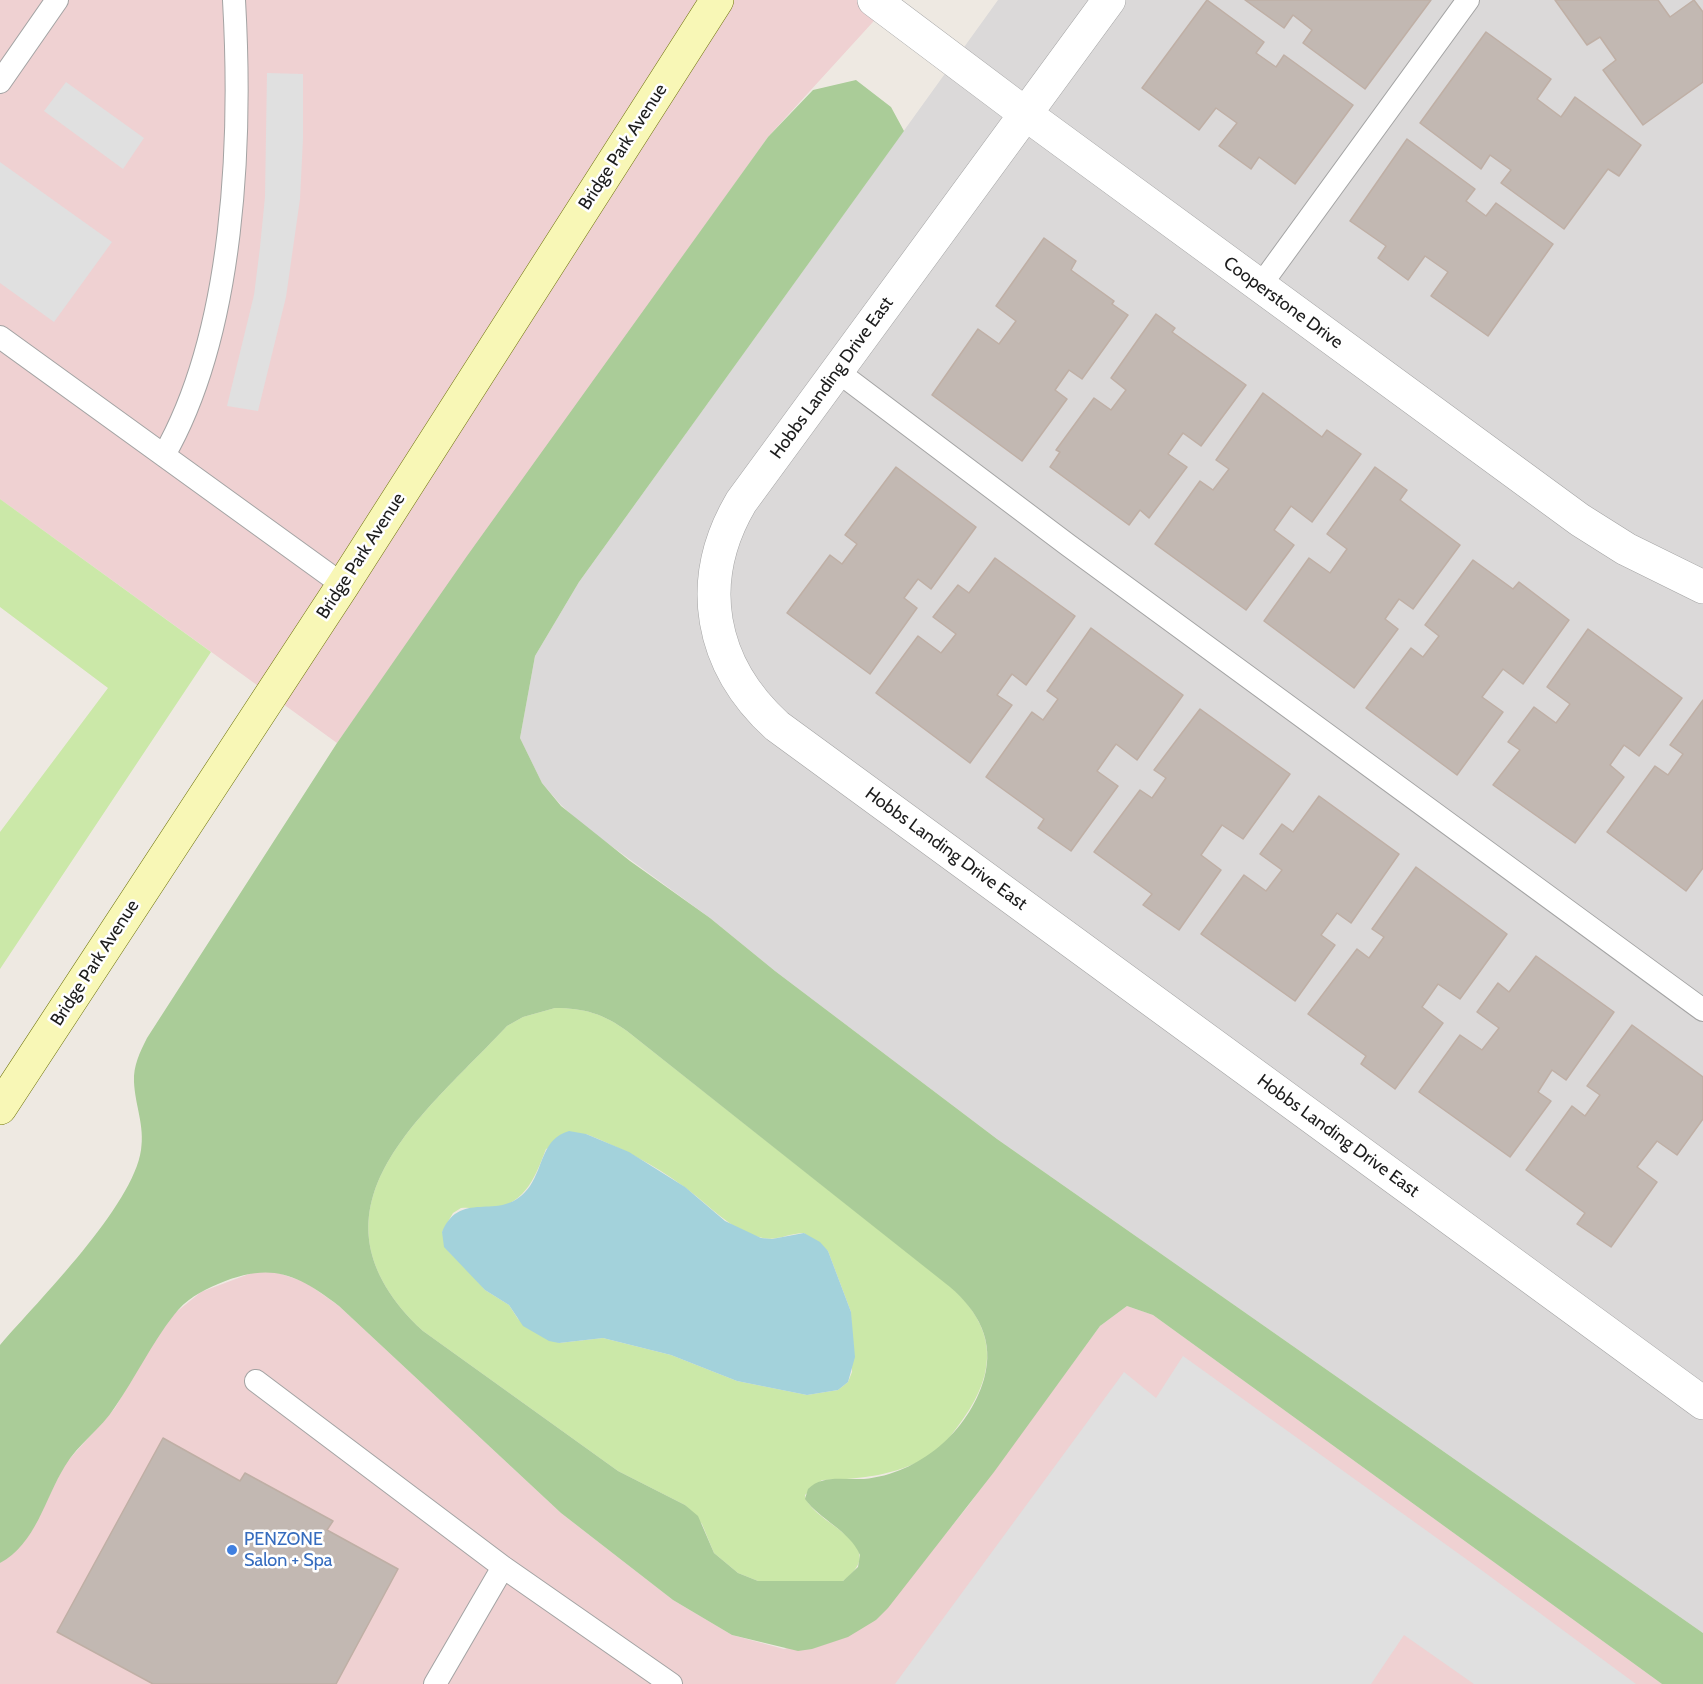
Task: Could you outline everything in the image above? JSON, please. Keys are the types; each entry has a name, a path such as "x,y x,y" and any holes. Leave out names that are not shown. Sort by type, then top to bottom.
{"street":[{"name":"Bridge Park Avenue","path":"0,1108 343,585 717,0"},
{"name":"Cooperstone Drive","path":"874,0 1026,115 1581,520 1626,549 1703,587"},
{"name":"Hobbs Landing Drive East","path":"1109,0 741,502 728,524 720,547 714,596 719,637 730,668 758,709 777,726 1703,1403"}],"lane":[{"path":"0,82 57,0"},
{"path":"164,455 195,391 209,334 225,249 237,127 234,0"},
{"path":"1260,286 1468,0"},
{"path":"0,337 343,585"},
{"path":"837,371 1068,545 1703,1010"},
{"path":"256,1381 503,1567 671,1684"},
{"path":"435,1684 503,1567"}],"shaded area":[{"path":"0,0 893,0 768,137 337,743 0,499"},
{"path":"998,0 1703,0 1703,1633 997,1139 775,971 710,918 584,826 542,783 520,738 535,656 579,582"},
{"path":"267,73 303,74 303,139 300,199 286,297 258,411 227,406 254,295 260,247 265,197"},
{"path":"66,82 144,138 123,169 44,111"},
{"path":"0,162 112,242 54,322 0,283"},
{"path":"257,1271 275,1272 305,1282 339,1306 561,1513 673,1600 732,1635 784,1649 876,1620 968,1506 1100,1326 1127,1306 1153,1315 1662,1684 0,1684 0,1563 32,1530 65,1464 115,1408 153,1343 175,1313 201,1292"},
{"path":"1183,1356 1636,1684 1474,1684 1404,1635 1371,1684 895,1684 1124,1372 1156,1398"}],"green space":[{"path":"856,80 891,107 904,131 579,582 535,656 520,738 542,783 561,806 630,861 710,918 775,971 997,1139 1703,1633 1703,1684 1662,1684 1153,1315 1127,1306 1100,1326 994,1472 888,1608 876,1620 848,1637 812,1649 798,1651 732,1635 673,1600 561,1513 339,1306 309,1286 282,1274 268,1273 236,1277 194,1296 178,1310 158,1337 123,1396 65,1466 23,1544 0,1563 0,1345 82,1252 121,1198 134,1173 142,1141 134,1076 147,1038 337,743 467,556 768,137 813,90","holes":["555,1008 602,1016 627,1031 950,1287 969,1306 982,1328 987,1352 984,1379 967,1416 939,1447 904,1469 864,1479 820,1481 808,1489 805,1499 849,1539 860,1555 858,1567 843,1581 758,1581 738,1573 714,1553 698,1516 685,1505 618,1471 423,1331 386,1287 370,1245 371,1205 385,1167 409,1131 440,1095 507,1026 523,1017"]},
{"path":"0,499 211,652 0,969 0,832 108,688 0,607"},
{"path":"555,1008 565,1008 593,1013 618,1025 950,1286 965,1301 976,1317 984,1333 987,1350 986,1366 974,1401 952,1435 934,1453 904,1468 850,1479 822,1480 805,1495 810,1505 820,1515 855,1545 860,1556 857,1568 843,1581 758,1581 738,1573 714,1553 702,1524 685,1505 618,1471 423,1331 386,1287 370,1245 371,1205 385,1167 409,1131 440,1095 507,1026 523,1017","holes":["586,1134 660,1171 740,1230 768,1239 804,1233 828,1251 851,1312 852,1372 848,1382 838,1390 807,1395 737,1381 671,1355 603,1338 559,1343 518,1319 509,1305 485,1290 467,1268 449,1252 442,1232 453,1213 461,1208 491,1209 506,1205 522,1194 534,1178 546,1149"]}],"water":[{"path":"569,1131 586,1134 629,1152 685,1187 725,1221 761,1238 772,1239 804,1233 820,1242 828,1251 851,1312 855,1357 848,1382 838,1390 807,1395 737,1381 671,1355 603,1338 559,1343 549,1341 523,1326 509,1305 485,1290 444,1247 442,1232 450,1218 460,1211 507,1204 519,1198 535,1178 548,1146 560,1135"}],"building":[{"path":"1207,0 1264,42 1256,53 1276,67 1284,55 1353,105 1295,184 1259,157 1251,169 1219,146 1237,123 1216,108 1199,130 1142,88"},
{"path":"1245,0 1431,0 1365,89 1303,43 1312,30 1293,15 1284,28"},
{"path":"1555,0 1658,0 1670,17 1694,0 1703,12 1703,82 1643,125 1603,70 1616,60 1600,37 1587,45"},
{"path":"1486,32 1551,79 1537,99 1561,117 1575,97 1641,145 1619,176 1608,169 1564,229 1501,183 1511,170 1490,155 1481,169 1420,123"},
{"path":"1407,139 1475,189 1466,201 1486,216 1496,203 1553,244 1488,336 1431,296 1448,272 1425,256 1408,280 1378,258 1386,246 1350,221"},
{"path":"1044,238 1076,261 1071,270 1114,301 1112,304 1128,315 1082,379 1069,370 1055,390 1067,399 1022,461 932,395 978,329 999,344 1016,321 996,306"},
{"path":"1156,314 1175,328 1172,332 1246,385 1201,446 1183,433 1168,454 1187,467 1149,518 1140,510 1129,525 1050,467 1060,452 1056,450 1094,398 1111,410 1126,390 1111,378"},
{"path":"1263,393 1322,437 1327,430 1361,454 1312,522 1291,506 1274,530 1294,545 1246,610 1155,544 1200,481 1213,490 1229,469 1216,460"},
{"path":"896,467 976,527 931,589 918,579 904,598 917,608 870,674 787,613 830,555 842,564 857,544 845,535"},
{"path":"1375,467 1407,490 1400,500 1460,545 1413,609 1399,599 1385,619 1398,629 1354,688 1264,621 1309,558 1330,573 1347,549 1327,534"},
{"path":"995,558 1075,616 1026,685 1012,674 997,695 1012,705 970,763 876,693 918,636 941,653 956,634 933,617 958,585 969,593"},
{"path":"1473,560 1513,589 1519,582 1569,620 1523,684 1503,669 1482,697 1503,712 1457,775 1366,708 1411,648 1423,657 1439,636 1425,625"},
{"path":"1091,628 1183,695 1137,760 1116,744 1097,771 1118,786 1071,851 1038,828 1044,819 986,777 1032,712 1043,720 1058,699 1047,691"},
{"path":"1588,629 1682,698 1639,756 1624,745 1610,765 1624,777 1575,843 1493,785 1520,750 1508,742 1534,707 1556,723 1570,704 1547,687"},
{"path":"1703,700 1703,868 1686,891 1607,832 1655,766 1668,775 1683,754 1670,745"},
{"path":"1200,709 1290,774 1243,839 1222,825 1201,855 1221,870 1179,930 1143,905 1152,894 1094,852 1140,790 1152,798 1166,778 1154,770"},
{"path":"1319,796 1399,854 1351,923 1337,913 1321,935 1335,945 1295,1001 1201,934 1244,875 1266,891 1282,870 1260,854 1282,824 1293,832"},
{"path":"1416,867 1507,934 1460,999 1438,984 1422,1007 1443,1023 1395,1089 1361,1064 1366,1056 1308,1014 1357,949 1369,958 1384,937 1372,929"},
{"path":"1536,956 1614,1012 1566,1080 1552,1070 1538,1092 1551,1101 1510,1157 1419,1092 1460,1035 1482,1050 1499,1028 1477,1012 1498,983 1509,992"},
{"path":"1632,1025 1703,1077 1703,1119 1677,1155 1657,1141 1637,1167 1657,1182 1611,1247 1577,1224 1585,1213 1526,1170 1572,1106 1585,1116 1600,1095 1587,1086"},
{"name":"PENZONE Salon + Spa","path":"163,1438 240,1481 245,1473 333,1521 327,1530 398,1569 336,1684 153,1684 57,1632"}],"place":[{"name":"PENZONE Salon + Spa","path":"232,1550"}]}
